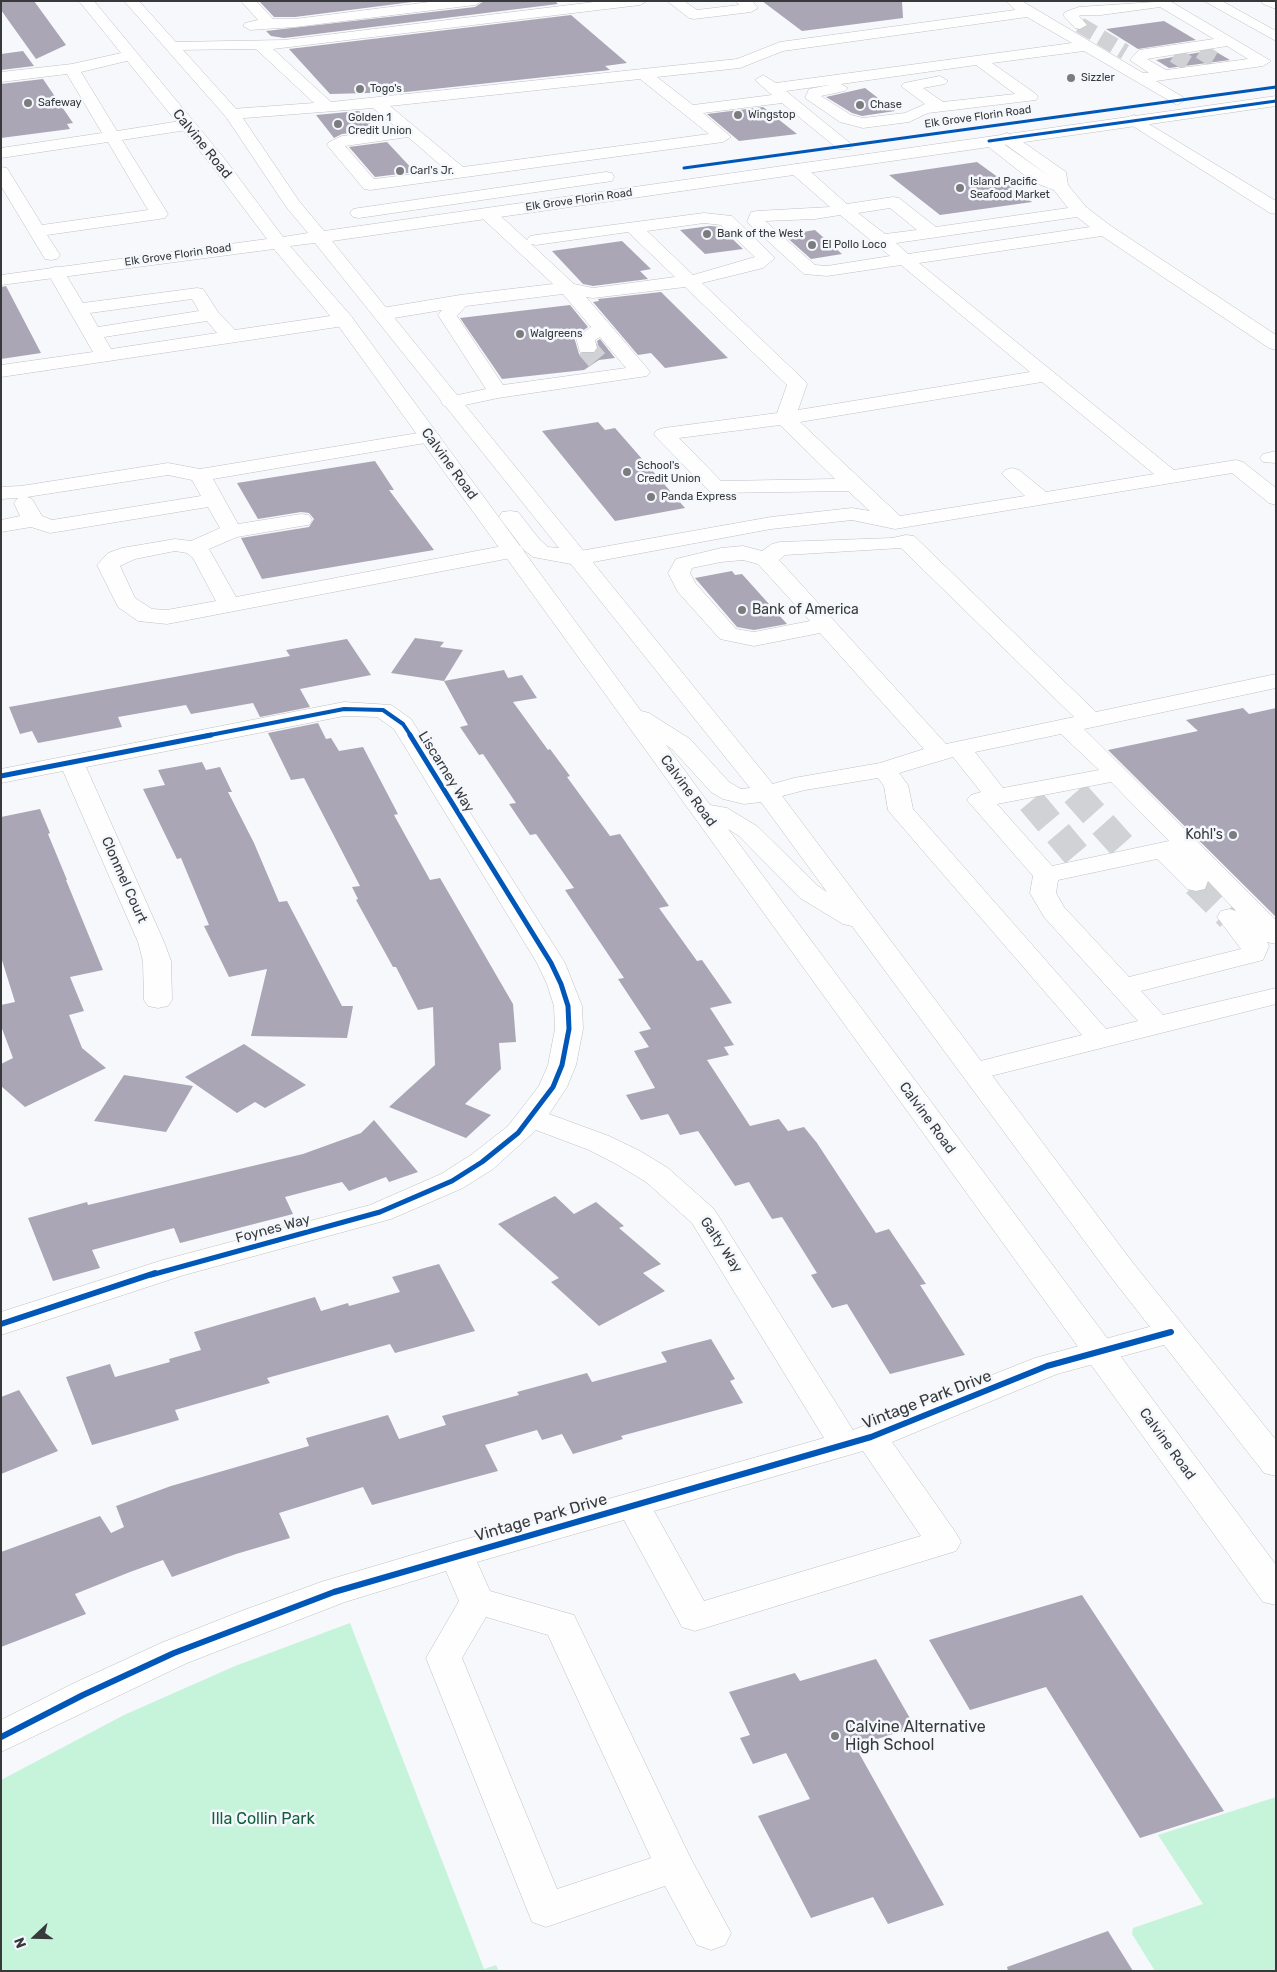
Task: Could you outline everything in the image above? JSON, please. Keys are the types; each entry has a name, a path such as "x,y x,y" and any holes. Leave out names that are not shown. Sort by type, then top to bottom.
{"main road":[{"name":"Calvine Road","path":"86,1 218,162 298,224 320,237 768,793 864,925 1122,1270 1276,1464"},
{"path":"131,1 173,46 227,119 740,62 780,47 1049,4"},
{"path":"248,1 265,20 295,23 475,1"},
{"path":"232,45 237,27 265,20 394,1"},
{"path":"147,42 173,46 284,44 617,2 640,1"},
{"path":"674,1 694,15"},
{"path":"678,24 694,15 751,8 743,1"},
{"path":"1211,1 1272,32"},
{"path":"1268,1 1276,5"},
{"path":"1080,25 1070,15 1080,11 1101,11 1160,2 1263,61 1197,68 1143,78"},
{"path":"1021,7 1177,100"},
{"path":"1164,75 1131,56 1144,53 1196,49 1229,41"},
{"path":"260,44 276,62 328,107"},
{"path":"689,110 929,67 1085,46"},
{"path":"1,78 72,69 130,56 160,64"},
{"path":"955,85 909,86 890,83 870,84 815,92 813,98 846,120 863,123 909,117 924,109 1030,97 978,60"},
{"path":"740,62 844,146"},
{"path":"929,67 982,103"},
{"path":"35,231 159,214 72,69"},
{"path":"412,132 342,141 336,145 370,185 723,137 643,73"},
{"path":"909,86 940,108"},
{"name":"Elk Grove Florin Road","path":"665,170 1276,87"},
{"name":"Elk Grove Florin Road","path":"248,228 298,224 320,237 989,140 1276,101"},
{"path":"377,102 460,173"},
{"name":"Calvine Road","path":"227,119 242,128 293,204 298,224 344,320 627,709 1276,1592"},
{"path":"1134,120 1276,210"},
{"path":"1,153 187,125"},
{"path":"1007,138 1060,176 1060,186"},
{"path":"989,140 1039,178 1060,186 1080,211 1105,230 1276,344"},
{"path":"569,158 587,180"},
{"path":"797,168 843,210 907,260 1170,477"},
{"path":"1,172 50,255"},
{"name":"Elk Grove Florin Road","path":"1,280 56,272 298,224 524,188 626,175"},
{"path":"932,233 893,202 815,214 757,216 756,222 810,270 827,271 1105,230"},
{"path":"1,208 21,206"},
{"path":"507,211 572,280 568,288"},
{"path":"882,240 1080,211"},
{"path":"447,397 496,389 599,354 568,288 488,214"},
{"path":"382,314 460,301 568,288 593,293 688,281 757,264 766,258 726,220 704,218 536,240"},
{"path":"632,226 797,384 785,418"},
{"path":"31,258 69,252"},
{"path":"56,272 105,356"},
{"path":"78,309 197,293 211,315 231,337"},
{"path":"460,301 446,316 496,389"},
{"path":"92,333 211,315"},
{"path":"1,371 344,320"},
{"path":"853,485 716,487 664,434 785,418 1046,375"},
{"path":"785,418 1091,720"},
{"path":"11,493 168,469 200,475 430,437"},
{"path":"466,487 500,505 532,545 541,552 577,558 780,522 852,514 900,532 1042,499 1236,466 1276,499"},
{"path":"1012,474 1042,499"},
{"path":"200,475 232,531"},
{"path":"11,493 33,520 50,527 215,500"},
{"path":"1,526 33,520"},
{"path":"194,548 232,531 301,520"},
{"path":"766,559 780,549 892,544 900,532"},
{"path":"229,605 202,555 194,548 175,545 130,553 116,558 108,565 126,602 146,616 167,617 513,551"},
{"path":"826,625 754,639 728,634 686,587 679,574 684,564 721,555 743,553 766,559 826,625 998,797"},
{"path":"627,709 681,744 726,791 744,797 768,793 803,783 884,770 949,750 1276,681"},
{"name":"Liscarney Way","path":"1,776 344,710 383,710 403,724 551,962 561,984 568,1006 569,1029 562,1065 553,1087 532,1118"},
{"path":"1066,725 1117,774 1175,848 1196,883"},
{"name":"Clonmel Court","path":"72,763 151,942 157,961 158,1000"},
{"path":"884,770 896,785 901,810 1100,1040"},
{"path":"1046,875 980,800 998,797 1027,797 1071,789 1117,774"},
{"path":"704,813 718,813 748,831 809,892 864,925"},
{"path":"1046,875 1083,862 1128,852 1175,848 1276,936"},
{"path":"1046,875 1043,893 1053,911 1157,1025"},
{"path":"1124,987 1253,954 1256,946 1230,917"},
{"path":"975,1071 1276,996"},
{"name":"Foynes Way","path":"1,1324 174,1267 356,1219 418,1198 482,1162 518,1133 532,1118"},
{"name":"Galty Way","path":"532,1118 599,1143 629,1158 669,1185 703,1216 858,1440 944,1542 695,1617 633,1505"},
{"name":"Vintage Park Drive","path":"1,1737 83,1695 174,1653 334,1592 456,1555 858,1440 1047,1366 1171,1332"},
{"path":"456,1555 477,1601 561,1625 675,1866 711,1933"},
{"path":"477,1601 444,1658 546,1910 675,1866"}],"green space":[{"name":"Illa Collin Park","path":"350,1623 484,1969 496,1965 499,1971 1,1971 1,1780 124,1715 235,1666"},
{"path":"1276,1797 1276,1971 1155,1971 1132,1934 1133,1928 1203,1904 1158,1835"}],"building":[{"path":"1,1 34,1 66,45 36,59 1,10"},
{"path":"259,1 420,1 295,17 274,17"},
{"path":"484,1 555,1 558,4 284,38 271,36 266,31 475,7"},
{"path":"762,1 902,1 903,18 802,31"},
{"path":"571,15 627,63 605,66 610,70 406,92 330,94 289,49"},
{"path":"1164,21 1196,40 1138,49 1106,29"},
{"path":"1213,50 1230,60 1169,68 1156,60"},
{"path":"23,51 34,66 1,70 1,54"},
{"name":"Safeway","path":"43,79 73,123 67,124 70,129 1,138 1,84"},
{"name":"Chase","path":"865,88 895,111 862,116 852,113 826,97"},
{"path":"763,107 797,134 739,141 707,114"},
{"name":"Golden 1 Credit Union","path":"359,111 376,130 342,134 334,138 316,115"},
{"path":"387,142 415,172 375,177 349,147"},
{"name":"Island Pacific Seafood Market","path":"977,162 1032,202 940,215 889,175"},
{"name":"Bank of the West","path":"710,226 720,227 743,249 705,254 680,230"},
{"name":"El Pollo Loco","path":"815,230 842,254 811,259 784,235"},
{"path":"622,241 651,269 640,271 648,279 593,286 583,284 552,251"},
{"path":"6,286 41,353 1,359 1,287"},
{"path":"661,292 728,358 665,368 651,353 638,355 593,302 599,301 598,299"},
{"name":"Walgreens","path":"570,305 588,327 574,337 579,354 596,353 599,348 597,341 600,339 615,358 599,360 584,370 502,379 460,318"},
{"path":"598,422 605,430 615,428 685,508 615,521 542,431"},
{"path":"375,461 394,490 389,490 434,550 262,579 241,538 309,527 314,519 309,513 301,512 258,519 237,483"},
{"name":"Bank of America","path":"732,571 735,575 742,574 787,624 754,630 737,627 695,578"},
{"path":"415,638 444,642 440,647 463,650 444,681 391,673"},
{"path":"347,639 371,675 300,689 310,707 260,717 253,703 191,714 186,705 118,717 122,727 38,743 32,731 20,734 9,707 290,656 286,650"},
{"path":"504,670 508,678 522,675 537,698 513,702 548,750 550,749 570,776 567,777 610,836 620,834 669,906 659,908 697,961 702,960 732,1003 710,1008 734,1045 724,1047 729,1055 707,1060 750,1126 779,1119 788,1131 804,1127 817,1143 876,1233 889,1229 926,1284 920,1285 965,1355 890,1374 847,1304 832,1308 811,1275 817,1273 782,1217 772,1219 749,1182 735,1186 698,1131 680,1135 668,1114 641,1120 626,1095 655,1088 634,1051 649,1047 639,1032 651,1029 618,979 624,978 565,890 574,888 536,834 530,835 509,804 516,803 483,754 479,755 460,727 468,725 444,681"},
{"name":"Kohl's","path":"1243,708 1249,714 1276,708 1276,917 1108,750 1198,731 1186,720"},
{"path":"318,723 326,739 331,738 339,751 363,747 398,814 394,815 430,880 440,878 513,1004 516,1042 499,1043 501,1069 465,1104 491,1115 466,1138 389,1107 435,1065 433,1007 418,1010 396,967 393,967 356,900 358,899 352,887 360,886 304,778 291,780 268,733"},
{"path":"202,762 206,770 220,767 232,792 228,792 254,843 279,902 287,901 342,1006 353,1006 347,1038 251,1036 267,969 229,977 204,926 209,925 181,858 177,859 143,789 165,785 158,770"},
{"path":"40,809 66,880 103,970 70,977 84,1011 69,1015 82,1048 106,1068 25,1107 1,1086 1,1064 13,1058 1,1026 1,1005 15,1002 1,957 1,817"},
{"path":"244,1044 306,1085 265,1108 255,1102 237,1113 185,1077"},
{"path":"124,1075 193,1086 166,1132 94,1121"},
{"path":"374,1120 418,1172 389,1182 386,1177 349,1191 342,1182 285,1197 293,1214 180,1243 174,1228 92,1250 100,1268 53,1281 28,1218 87,1202 88,1205 303,1154 361,1133"},
{"path":"555,1196 574,1214 596,1202 624,1226 619,1228 661,1264 643,1273 665,1291 599,1326 551,1282 559,1278 498,1224"},
{"path":"439,1264 475,1331 395,1353 390,1344 267,1378 270,1383 175,1410 179,1420 92,1445 66,1377 110,1364 115,1377 170,1362 169,1359 201,1350 194,1332 315,1297 321,1311 348,1303 349,1306 400,1292 392,1277"},
{"path":"711,1339 735,1379 730,1381 743,1403 621,1436 623,1439 573,1454 562,1434 542,1440 537,1430 485,1445 498,1471 372,1505 363,1487 279,1513 290,1538 236,1554 172,1577 163,1560 130,1572 75,1594 86,1614 1,1647 1,1552 100,1516 111,1533 124,1527 116,1506 171,1486 309,1446 306,1438 388,1415 399,1439 446,1425 442,1416 519,1395 517,1392 587,1373 592,1382 667,1362 661,1352"},
{"path":"19,1390 58,1451 1,1474 1,1397"},
{"path":"1082,1595 1224,1811 1140,1838 1046,1687 970,1710 929,1640"},
{"path":"876,1659 915,1727 855,1746 944,1905 888,1924 873,1897 811,1918 758,1816 810,1799 786,1753 753,1764 740,1738 750,1735 729,1692 795,1673 800,1681"},
{"path":"1108,1931 1133,1971 1008,1971 1007,1967"}],"tunnel":[{"path":"1080,25 1125,52"},
{"path":"1200,51 1220,63"},
{"path":"1174,55 1194,67"},
{"path":"587,348 597,360"},
{"path":"1075,793 1124,848"},
{"path":"1031,801 1079,858"},
{"path":"1196,883 1230,917"}],"cycle path":[{"path":"684,168 1276,87"},
{"path":"989,141 1276,101"},
{"path":"1,776 344,709 383,710 403,724 551,963 561,984 568,1006 569,1029 562,1065 553,1087 531,1118 518,1133 482,1162 452,1181 380,1212 174,1267 1,1324"},
{"path":"1,1737 83,1695 174,1653 334,1592 456,1555 871,1437 1047,1366 1171,1332"}],"place":[{"name":"Sizzler","path":"1071,78"},
{"name":"Togo's","path":"360,89"},
{"name":"Safeway","path":"28,103"},
{"name":"Chase","path":"860,105"},
{"name":"Wingstop","path":"738,115"},
{"name":"Golden 1 Credit Union","path":"338,124"},
{"name":"Carl's Jr.","path":"400,171"},
{"name":"Island Pacific Seafood Market","path":"960,188"},
{"name":"Bank of the West","path":"707,234"},
{"name":"El Pollo Loco","path":"812,245"},
{"name":"Walgreens","path":"520,334"},
{"name":"School's Credit Union","path":"627,472"},
{"name":"Panda Express","path":"651,497"},
{"name":"Bank of America","path":"742,610"},
{"name":"Kohl's","path":"1233,835"},
{"name":"Calvine Alternative High School","path":"835,1736"}]}
